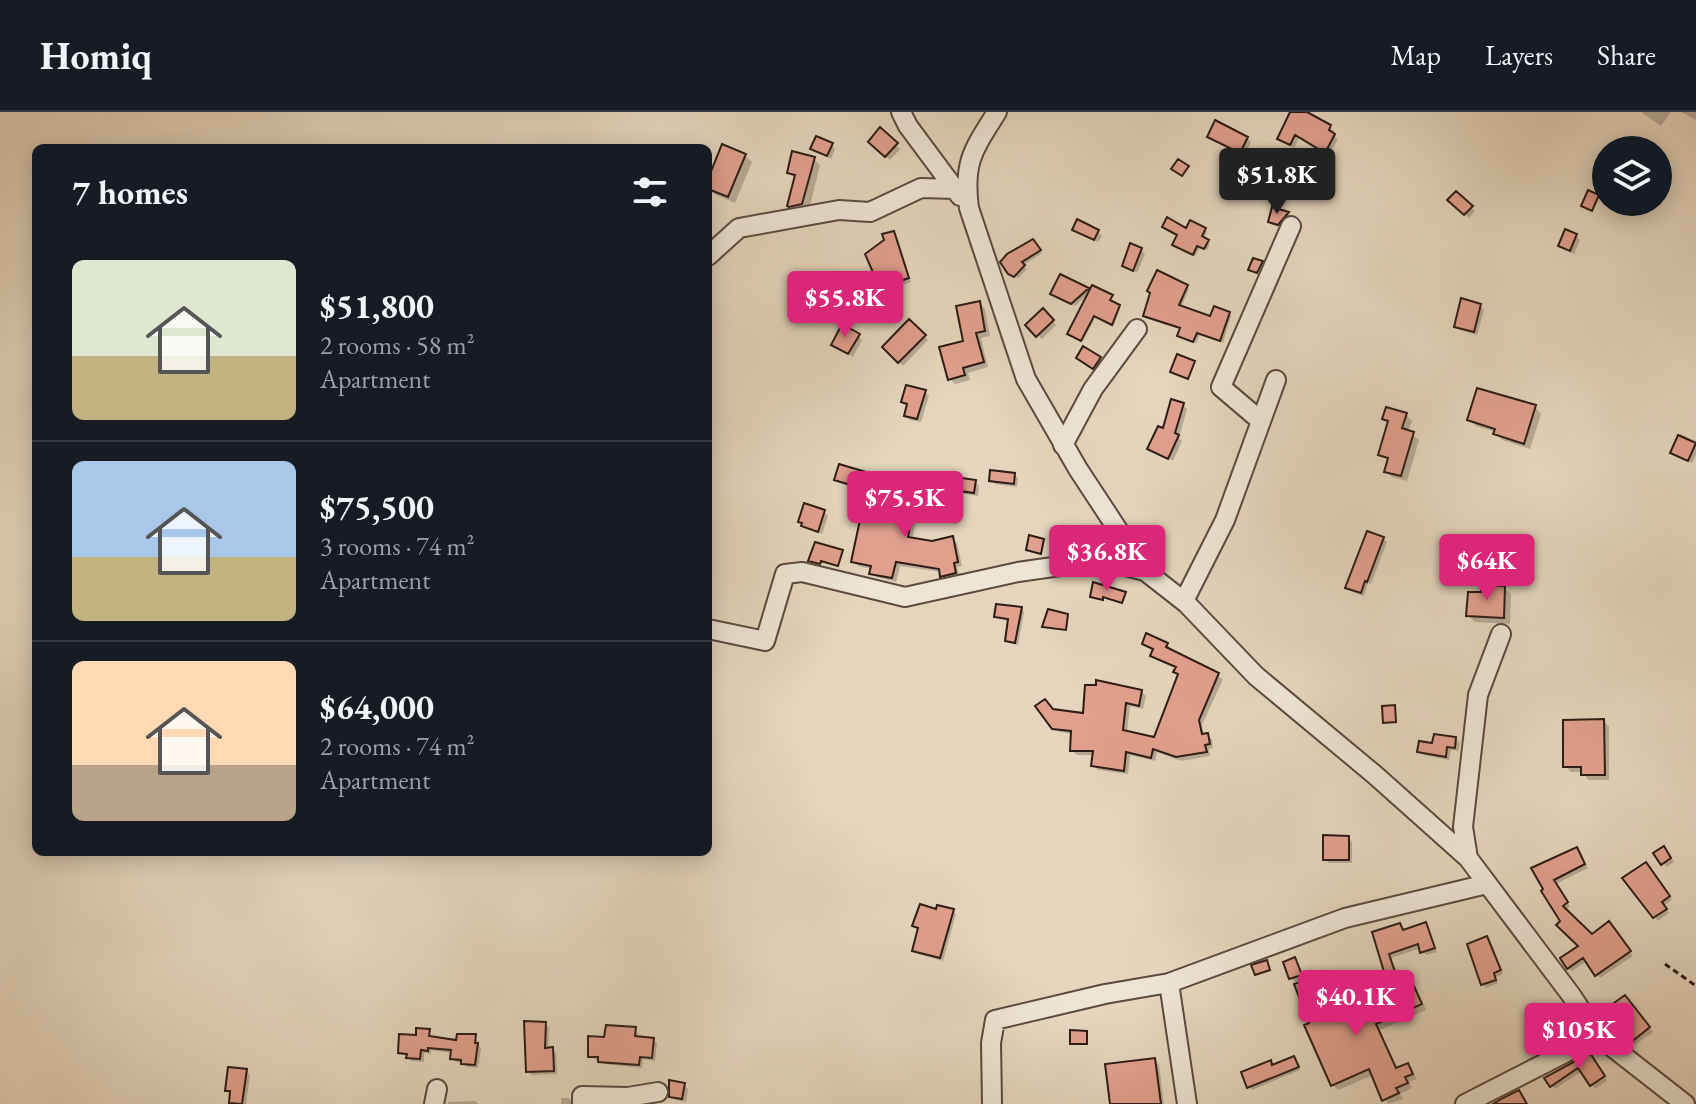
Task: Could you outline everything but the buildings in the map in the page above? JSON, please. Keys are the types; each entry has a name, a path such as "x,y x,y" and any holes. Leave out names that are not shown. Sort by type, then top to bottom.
{"street":[{"path":"901,112 969,208"},
{"path":"997,112 971,154 966,184 969,208 1026,379 1063,445 1145,571 1184,601 1256,676 1468,858 1598,1036 1685,1104"},
{"path":"712,252 739,228 839,210 870,212 921,188 955,189"},
{"path":"1261,421 1221,387 1291,226"},
{"path":"1063,445 1093,389 1137,329"},
{"path":"1184,601 1225,520 1276,380"},
{"path":"712,630 765,641 785,574 802,572 905,597 1018,572 1102,560 1145,571"},
{"path":"1468,858 1463,827 1478,695 1501,634"},
{"path":"992,1104 991,1043 995,1020 1105,994 1169,983 1345,918 1487,884"},
{"path":"1169,983 1187,1104"},
{"path":"1465,1104 1598,1036"},
{"path":"582,1104 582,1096 628,1097 658,1092"}],"path":[{"path":"1665,964 1696,986"}]}
